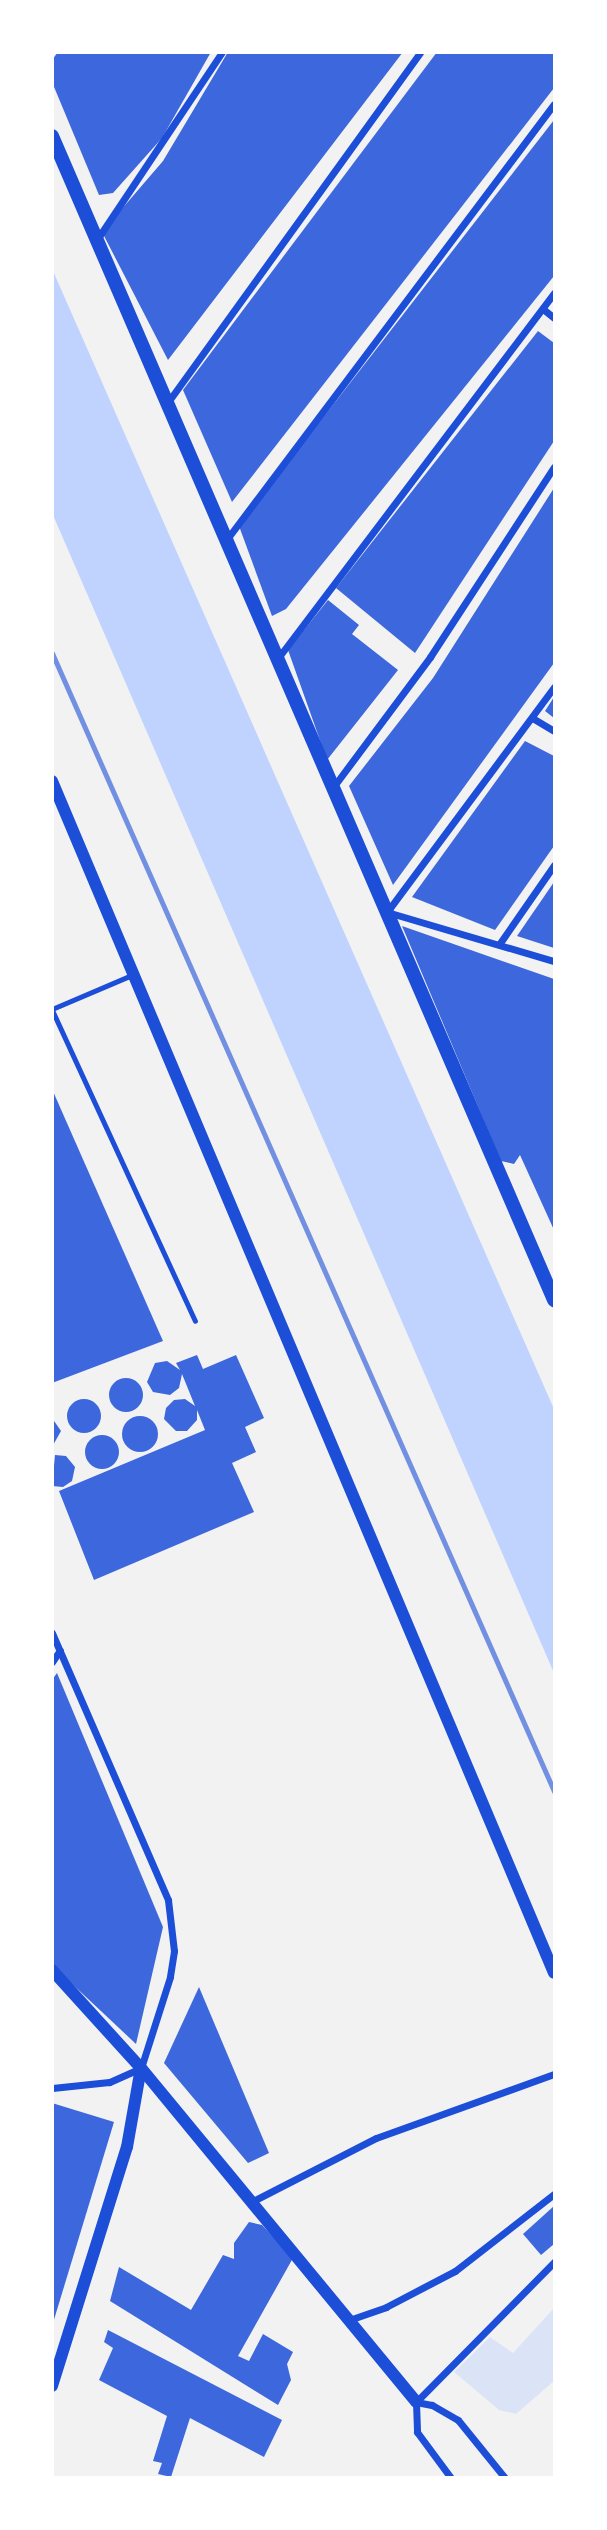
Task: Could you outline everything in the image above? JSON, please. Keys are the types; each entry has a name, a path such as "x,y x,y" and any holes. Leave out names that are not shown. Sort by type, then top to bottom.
{"main road":[{"path":"52,136 555,1300"}],"street":[{"path":"97,239 222,52"},
{"path":"168,403 420,52"},
{"path":"227,540 555,104"},
{"path":"278,658 555,293"},
{"path":"542,309 555,318"},
{"path":"333,786 430,657 555,467"},
{"path":"555,687 534,719 387,912 555,961"},
{"path":"534,719 555,732"},
{"path":"52,781 555,1973"},
{"path":"500,943 555,865"},
{"path":"52,1633 168,1900 173,1925 170,1977 141,2068 127,2147 57,2354 52,2386"},
{"path":"52,1662 60,1650"},
{"path":"52,1970 141,2068 416,2402 417,2432 451,2477"},
{"path":"52,2088 109,2082 141,2068"},
{"path":"251,2202 376,2138 555,2074"},
{"path":"349,2320 398,2302 455,2271 555,2194"},
{"path":"416,2402 555,2262"},
{"path":"416,2402 432,2404 458,2420 505,2477"}],"lane":[{"path":"134,974 52,1009 195,1321"}],"shaded area":[{"path":"554,2308 554,2381 516,2414 499,2410 454,2372 490,2337 513,2353"}],"water":[{"path":"53,271 554,1409 554,1673 53,515"}],"building":[{"path":"58,52 211,52 162,138 113,193 99,195 52,82 52,60"},
{"path":"228,52 403,52 168,360 102,232 163,161"},
{"path":"437,52 554,52 554,88 232,502 183,390"},
{"path":"554,120 554,276 286,609 272,616 239,526"},
{"path":"538,331 554,343 554,441 415,653 336,588"},
{"path":"554,488 554,663 393,885 349,786 433,678"},
{"path":"328,600 359,625 352,634 398,670 327,760 288,650"},
{"path":"554,697 554,718 545,711"},
{"path":"525,741 554,756 554,846 495,930 412,897"},
{"path":"554,882 554,948 517,936"},
{"path":"402,926 554,979 554,1230 520,1155 514,1164 501,1161"},
{"path":"52,1089 163,1341 52,1383"},
{"path":"197,1355 203,1369 236,1355 264,1418 245,1427 256,1452 232,1463 254,1512 94,1580 59,1491 205,1430 197,1410 197,1420 187,1431 176,1431 164,1419 166,1408 174,1400 185,1399 195,1406 182,1374 179,1388 170,1395 153,1392 147,1382 155,1363 167,1361 180,1370 176,1363"},
{"path":"126,1378 138,1383 143,1395 138,1407 126,1412 114,1407 109,1395 114,1383"},
{"path":"84,1399 96,1404 101,1416 96,1428 84,1433 72,1428 67,1416 72,1404"},
{"path":"140,1416 153,1421 158,1434 153,1447 140,1452 127,1447 122,1434 127,1421"},
{"path":"52,1418 61,1431 52,1447"},
{"path":"102,1435 114,1440 119,1452 114,1464 102,1469 90,1464 85,1452 90,1440"},
{"path":"55,1455 66,1456 75,1467 72,1481 63,1487 52,1486"},
{"path":"57,1673 163,1927 136,2044 52,1965 52,1680"},
{"path":"199,1987 269,2153 248,2163 164,2063"},
{"path":"52,2103 114,2122 53,2323 52,2323"},
{"path":"554,2206 554,2244 541,2255 523,2234"},
{"path":"249,2222 262,2225 293,2258 238,2356 249,2361 263,2334 293,2352 287,2364 291,2380 278,2405 110,2301 119,2267 191,2310 223,2255 234,2259 234,2243"},
{"path":"108,2330 282,2420 264,2457 190,2418 171,2477 158,2474 162,2463 153,2461 167,2416 99,2380 113,2348 104,2342"}],"railway":[{"path":"52,653 554,1791"}]}
